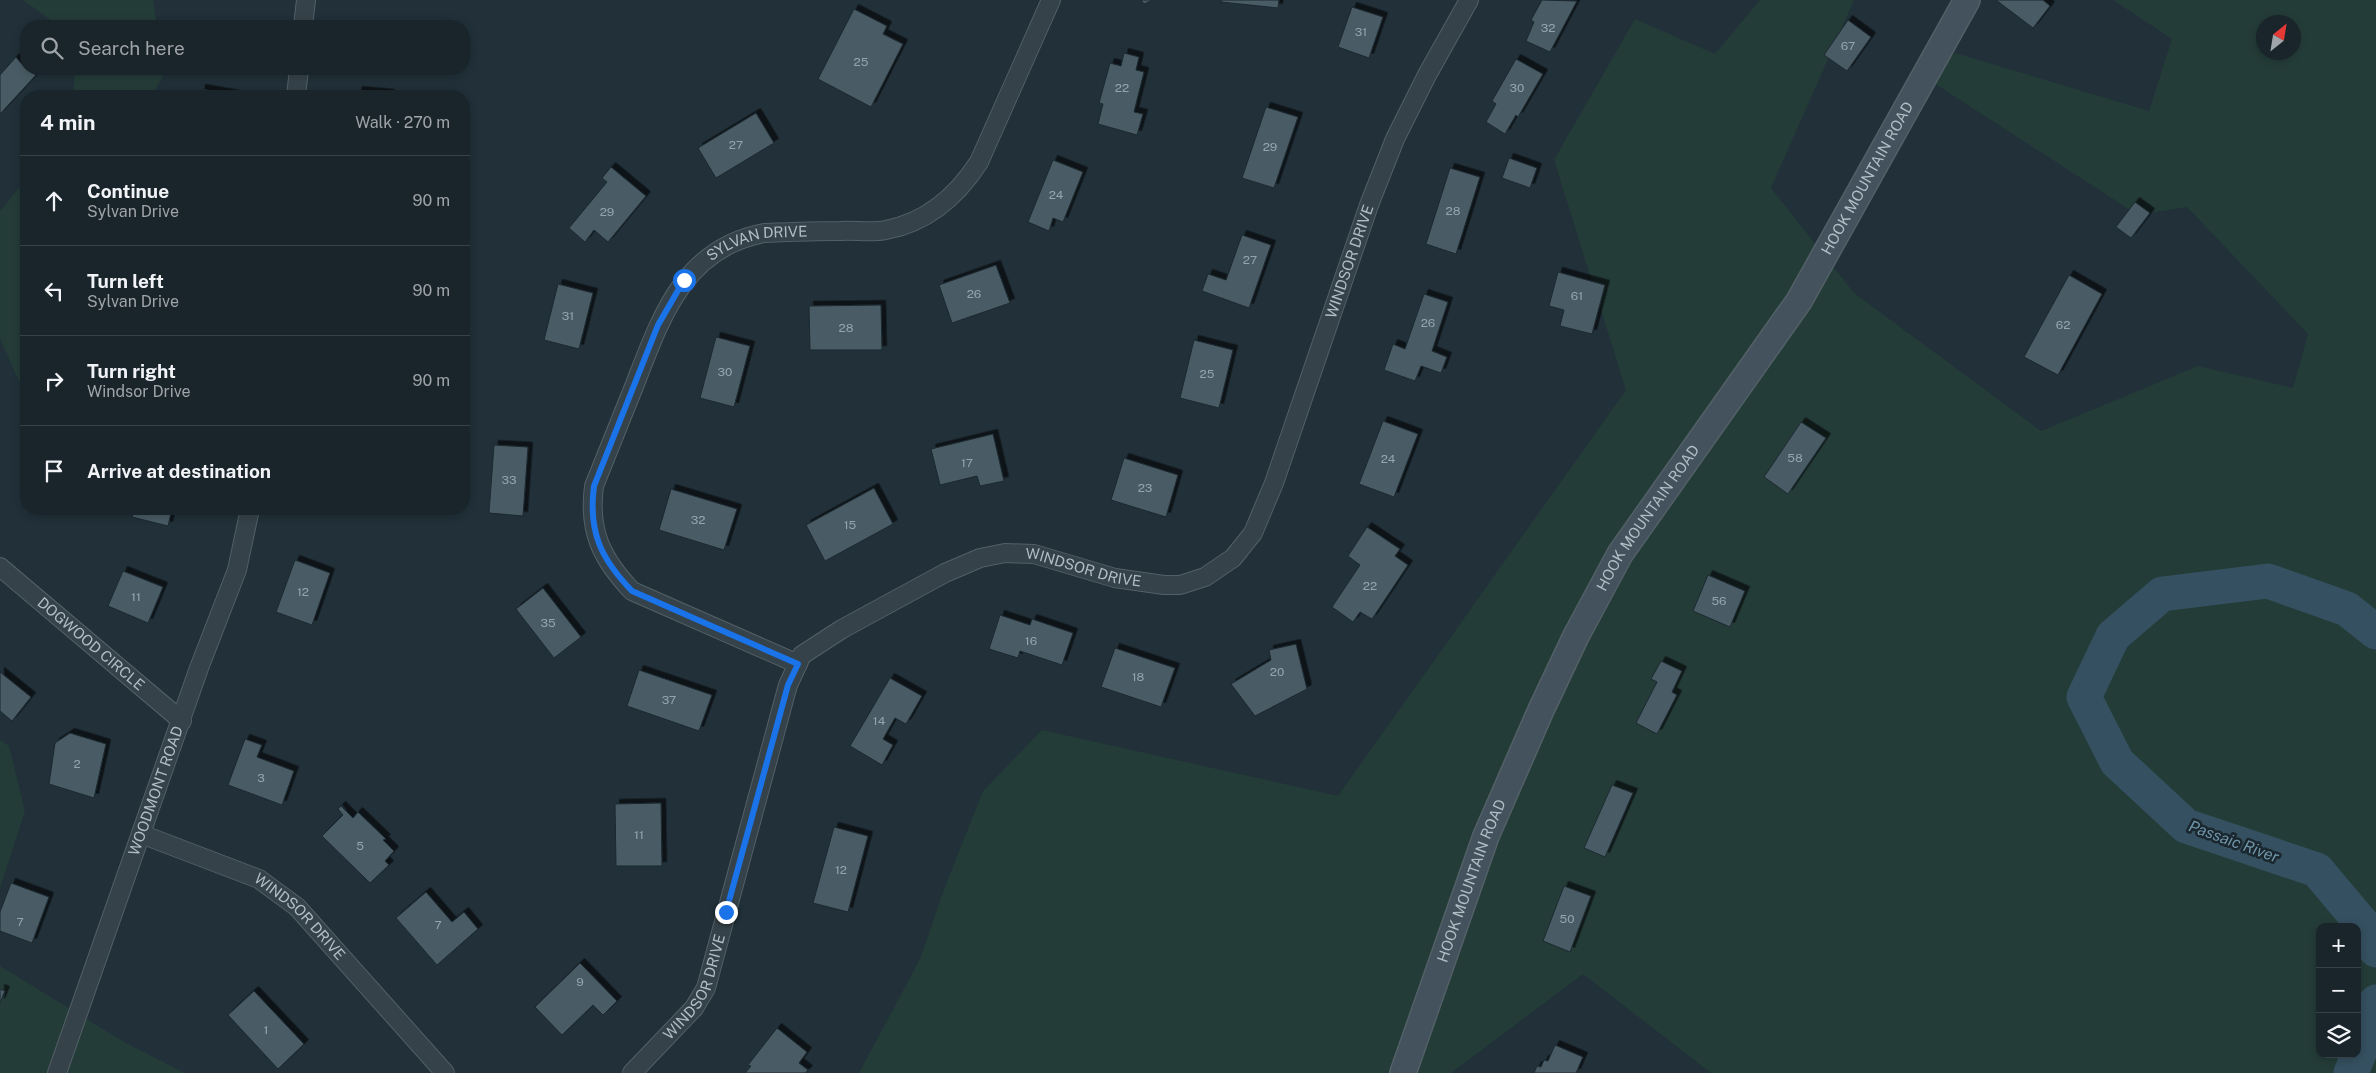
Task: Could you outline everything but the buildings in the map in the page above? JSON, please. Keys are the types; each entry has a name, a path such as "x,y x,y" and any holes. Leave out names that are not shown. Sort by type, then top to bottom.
{"street":[{"path":"304,20 306,0"},
{"name":"SYLVAN DRIVE","path":"798,664 632,591 615,573 601,551 592,513 594,486 658,325 684,280 725,246 749,236 764,233 886,230 911,223 934,211 952,198 964,185 979,162 1052,0"},
{"name":"WINDSOR DRIVE","path":"632,1073 694,1008 706,988 788,685 802,655 842,629 945,573 980,558 1006,553 1034,554 1106,575 1164,585 1180,584 1205,577 1233,558 1252,533 1274,483 1369,205 1395,139 1427,75 1469,0"},
{"name":"HOOK MOUNTAIN ROAD","path":"1403,1073 1486,836 1541,710 1576,636 1620,554 1798,301 1967,0"},
{"path":"297,90 298,75"},
{"name":"WOODMONT ROAD","path":"57,1073 208,644 237,570 249,515"},
{"name":"DOGWOOD CIRCLE","path":"0,567 182,721"},
{"name":"WINDSOR DRIVE","path":"141,834 259,879 296,907 445,1073"}],"green space":[{"path":"23,0 153,0 156,20 51,20"},
{"path":"1760,0 1854,0 1771,188 1854,293 2041,431 2198,366 2293,388 2308,334 2187,207 2138,215 1926,78 1955,53 2149,111 2172,39 2113,0 2376,0 2376,1073 1711,1073 1583,974 1451,1073 859,1073 920,959 946,884 983,791 1042,730 1338,796 1626,390 1554,160 1635,19 1715,54"},
{"path":"75,75 163,75 155,90 73,90"},
{"path":"20,186 20,384 0,339 0,211"},
{"path":"0,740 9,746 25,811 0,888"},
{"path":"0,966 124,1042 185,1073 0,1073"}],"waterway":[{"name":"Passaic River","path":"2376,632 2347,609 2268,581 2162,594 2113,636 2084,697 2117,762 2186,826 2317,870 2369,932 2376,950"},
{"name":"Passaic River","path":"2351,1073 2366,1036 2376,1002"}],"route":[{"path":"684,280 658,325 594,486 592,513 601,551 615,573 632,591 798,664 788,685 726,912"}]}
